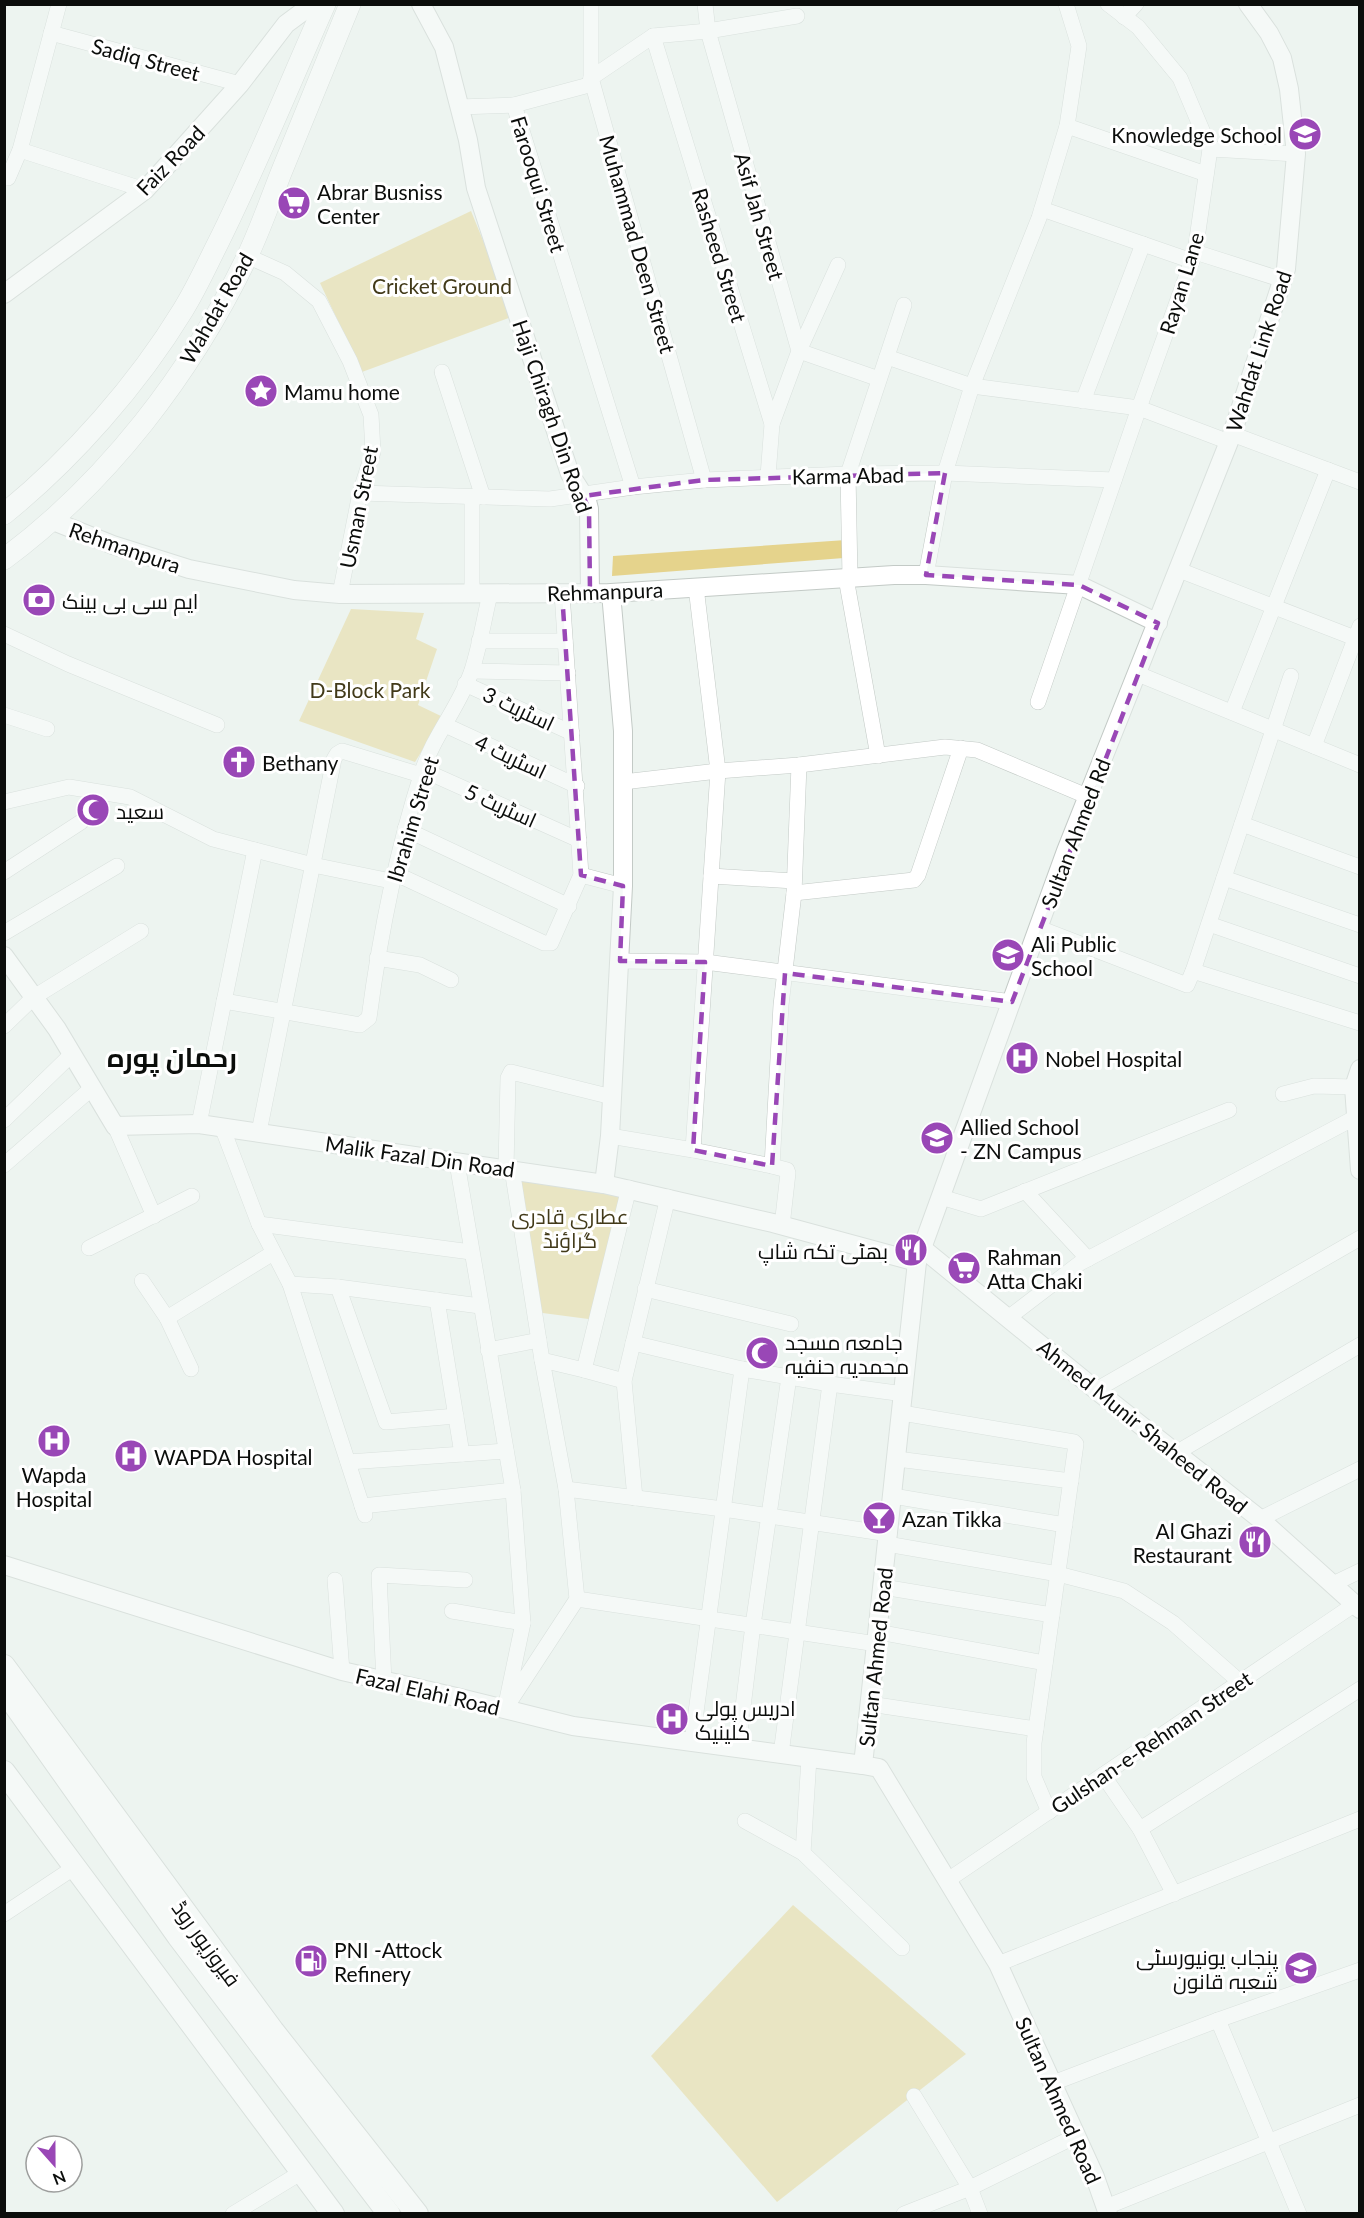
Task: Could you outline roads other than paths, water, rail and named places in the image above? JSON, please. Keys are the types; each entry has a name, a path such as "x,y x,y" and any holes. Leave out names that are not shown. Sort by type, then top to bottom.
{"main road":[{"name":"Wahdat Road","path":"4,514 43,481 119,400 153,357 185,308 239,200 324,4"},
{"name":"Wahdat Road","path":"4,559 53,521 112,461 171,385 219,310 247,256 350,4"},
{"name":"فیروزپور روڈ","path":"4,1666 266,2022 417,2214"},
{"path":"4,1691 178,1936 389,2214"},
{"path":"4,1772 333,2214"}],"street":[{"path":"8,178 20,150 59,4"},
{"name":"Faiz Road","path":"4,294 145,190 240,84 286,24 313,4"},
{"name":"Haji Chiragh Din Road","path":"421,4 444,47 468,140 476,188 570,474 589,509 590,592"},
{"name":"Muhammad Deen Street","path":"591,4 591,78 705,480"},
{"name":"Asif Jah Street","path":"705,4 708,31 799,351"},
{"path":"926,575 945,473 972,386 1042,209 1067,126 1079,46 1066,4"},
{"path":"1108,4 1138,27 1180,78 1210,149 1296,154"},
{"path":"1124,17 1136,4"},
{"name":"Wahdat Link Road","path":"1158,623 1231,438 1286,269 1296,154 1289,89 1282,58 1269,33 1248,4"},
{"name":"Farooqui Street","path":"633,487 514,105 589,85 591,78 653,36 708,31 797,16"},
{"name":"Sadiq Street","path":"51,33 240,84"},
{"name":"Rasheed Street","path":"653,36 772,424 768,476"},
{"path":"459,106 514,105"},
{"path":"1067,126 1206,174"},
{"name":"Rayan Lane","path":"1038,702 1193,256 1210,149"},
{"path":"20,150 145,190"},
{"path":"1042,209 1143,244 1283,280"},
{"path":"1083,401 1143,244"},
{"name":"Usman Street","path":"247,256 285,273 319,301 350,360 371,415 373,452 360,493 340,594"},
{"path":"772,424 799,351 838,265"},
{"path":"878,756 848,578 848,474 904,305"},
{"path":"799,351 879,379"},
{"path":"887,357 972,386 1139,408 1359,482"},
{"name":"Ibrahim Street","path":"284,1012 360,1025 369,1018 392,877 405,829 422,772 469,677 479,641 481,594 478,497 442,372"},
{"path":"1232,712 1328,470"},
{"name":"Karma Abad","path":"360,493 550,499 633,487 705,480 848,474 945,473 1114,480"},
{"name":"Rehmanpura","path":"53,521 113,545 189,569 294,590 340,594 610,593 926,575 1079,585 1158,623"},
{"path":"1179,570 1274,607 1358,635 1314,746"},
{"path":"693,1150 717,771 696,587"},
{"path":"4,802 69,787 130,796 213,839 313,865 392,877 548,944 551,943 581,874 577,786 562,593"},
{"path":"604,1184 610,1136 623,886 623,731 610,593"},
{"name":"Sultan Ahmed Rd","path":"920,1255 1039,928 1158,623"},
{"path":"4,634 68,664 217,725"},
{"path":"479,641 566,641"},
{"path":"469,677 568,673"},
{"path":"1138,674 1359,765"},
{"path":"1039,928 1187,985 1291,676"},
{"name":"اسٹریٹ 3","path":"469,677 572,733"},
{"path":"4,715 47,729"},
{"name":"اسٹریٹ 4","path":"445,725 577,786"},
{"path":"711,876 794,887 914,880 918,875 961,747"},
{"path":"623,782 961,747 977,750 1089,797"},
{"name":"اسٹریٹ 5","path":"313,865 334,759 342,751 422,772 579,840"},
{"path":"772,1166 781,1005 794,887 799,765"},
{"path":"4,872 81,822"},
{"path":"1242,824 1359,867"},
{"path":"405,829 569,906"},
{"path":"199,1124 255,850"},
{"path":"259,1132 313,865"},
{"path":"4,933 117,866"},
{"path":"581,874 623,886"},
{"path":"1224,878 1359,925"},
{"path":"1209,924 1359,976"},
{"path":"4,1026 34,997 141,931"},
{"path":"4,956 72,1054 115,1126 154,1216"},
{"path":"377,958 420,965 451,980"},
{"path":"620,961 705,962 1012,1002"},
{"path":"1193,971 1359,1023"},
{"path":"224,1001 284,1012"},
{"path":"4,1120 72,1054"},
{"path":"1359,1069 1354,1087 1358,1115 1359,1170"},
{"path":"505,1709 577,1599 566,1489 509,1169 508,1078 511,1072 612,1097"},
{"path":"1283,1094 1314,1086 1354,1087"},
{"path":"4,1165 92,1088"},
{"path":"941,1197 981,1209 1229,1110"},
{"path":"1008,1318 1088,1258 1358,1115"},
{"name":"Malik Fazal Din Road","path":"115,1126 199,1124 629,1188 782,1226 920,1255"},
{"path":"222,1127 259,1224 290,1284 364,1510 513,1490"},
{"path":"610,1136 693,1150 787,1170 782,1226"},
{"path":"457,1163 513,1490 523,1623 505,1709"},
{"path":"584,1370 629,1188"},
{"path":"1025,1191 1088,1258"},
{"path":"89,1248 192,1196"},
{"path":"635,1498 624,1382 668,1197"},
{"path":"259,1224 471,1251"},
{"path":"1096,1390 1359,1238"},
{"path":"167,1318 273,1253"},
{"name":"Ahmed Munir Shaheed Road","path":"920,1255 1008,1318 1260,1519 1357,1606"},
{"name":"Sultan Ahmed Road","path":"920,1255 863,1765 879,1768 998,1964 1107,2210"},
{"path":"142,1281 167,1318 191,1369"},
{"path":"290,1284 338,1287 480,1306"},
{"path":"338,1287 386,1422 456,1416"},
{"path":"645,1289 791,1324"},
{"path":"437,1300 462,1454"},
{"path":"488,1350 539,1340"},
{"path":"633,1343 742,1369 904,1394"},
{"path":"1176,1453 1359,1345"},
{"path":"542,1360 624,1382"},
{"path":"692,1742 742,1369"},
{"path":"738,1748 753,1625 789,1377"},
{"path":"781,1754 830,1384"},
{"path":"902,1413 1074,1442 1076,1450 1036,1729 1034,1777 1049,1812"},
{"path":"348,1462 506,1451"},
{"path":"897,1459 1071,1481"},
{"path":"1260,1519 1359,1469"},
{"path":"566,1489 811,1523 1058,1574 1125,1591 1173,1623 1240,1682"},
{"path":"893,1496 1065,1525"},
{"name":"Fazal Elahi Road","path":"4,1565 342,1671 384,1682 573,1726 863,1765"},
{"path":"1333,1584 1359,1571"},
{"path":"384,1682 380,1575 465,1580"},
{"path":"335,1580 342,1671"},
{"path":"883,1587 1052,1615"},
{"path":"577,1599 797,1632 877,1638 1045,1663"},
{"name":"Gulshan-e-Rehman Street","path":"948,1881 1240,1682 1357,1606"},
{"path":"452,1611 523,1623"},
{"path":"1140,1830 1359,1689"},
{"path":"870,1704 1036,1729"},
{"path":"802,1853 809,1758"},
{"path":"1103,1775 1140,1830 1174,1894"},
{"path":"998,1964 1359,1819"},
{"path":"745,1821 802,1853 902,1948"},
{"path":"4,1914 75,1867"},
{"path":"1053,2084 1218,2020 1359,1970"},
{"path":"1218,2020 1299,2214"},
{"path":"914,2096 970,2188 980,2214"},
{"path":"1107,2210 1359,2105"},
{"path":"904,2214 970,2188 1076,2136"},
{"path":"233,2214 302,2172"}],"place":[{"name":"Knowledge School","path":"1305,134"},
{"name":"Abrar Busniss Center","path":"294,203"},
{"name":"Mamu home","path":"261,391"},
{"name":"ایم سی بی بینک","path":"39,600"},
{"name":"Bethany","path":"239,762"},
{"name":"سعید","path":"93,810"},
{"name":"Ali Public School","path":"1008,955"},
{"name":"Nobel Hospital","path":"1022,1058"},
{"name":"Allied School - ZN Campus","path":"937,1138"},
{"name":"بھٹی تکہ شاپ","path":"911,1250"},
{"name":"Rahman Atta Chaki","path":"964,1268"},
{"name":"جامعہ مسجد محمدیہ حنفیہ","path":"762,1353"},
{"name":"Wapda Hospital","path":"54,1441"},
{"name":"WAPDA Hospital","path":"131,1456"},
{"name":"Azan Tikka","path":"879,1518"},
{"name":"Al Ghazi Restaurant","path":"1255,1542"},
{"name":"ادریس پولی کلینیک","path":"672,1719"},
{"name":"PNI -Attock Refinery","path":"311,1961"},
{"name":"پنجاب یونیورسٹی شعبہ قانون","path":"1301,1968"}],"district":[{"name":"رحمان پورہ","path":"172,1056"}],"park label":[{"name":"Cricket Ground","path":"442,285"},
{"name":"D-Block Park","path":"370,689"},
{"name":"عطاری قادری گراؤنڈ","path":"570,1227"}]}
